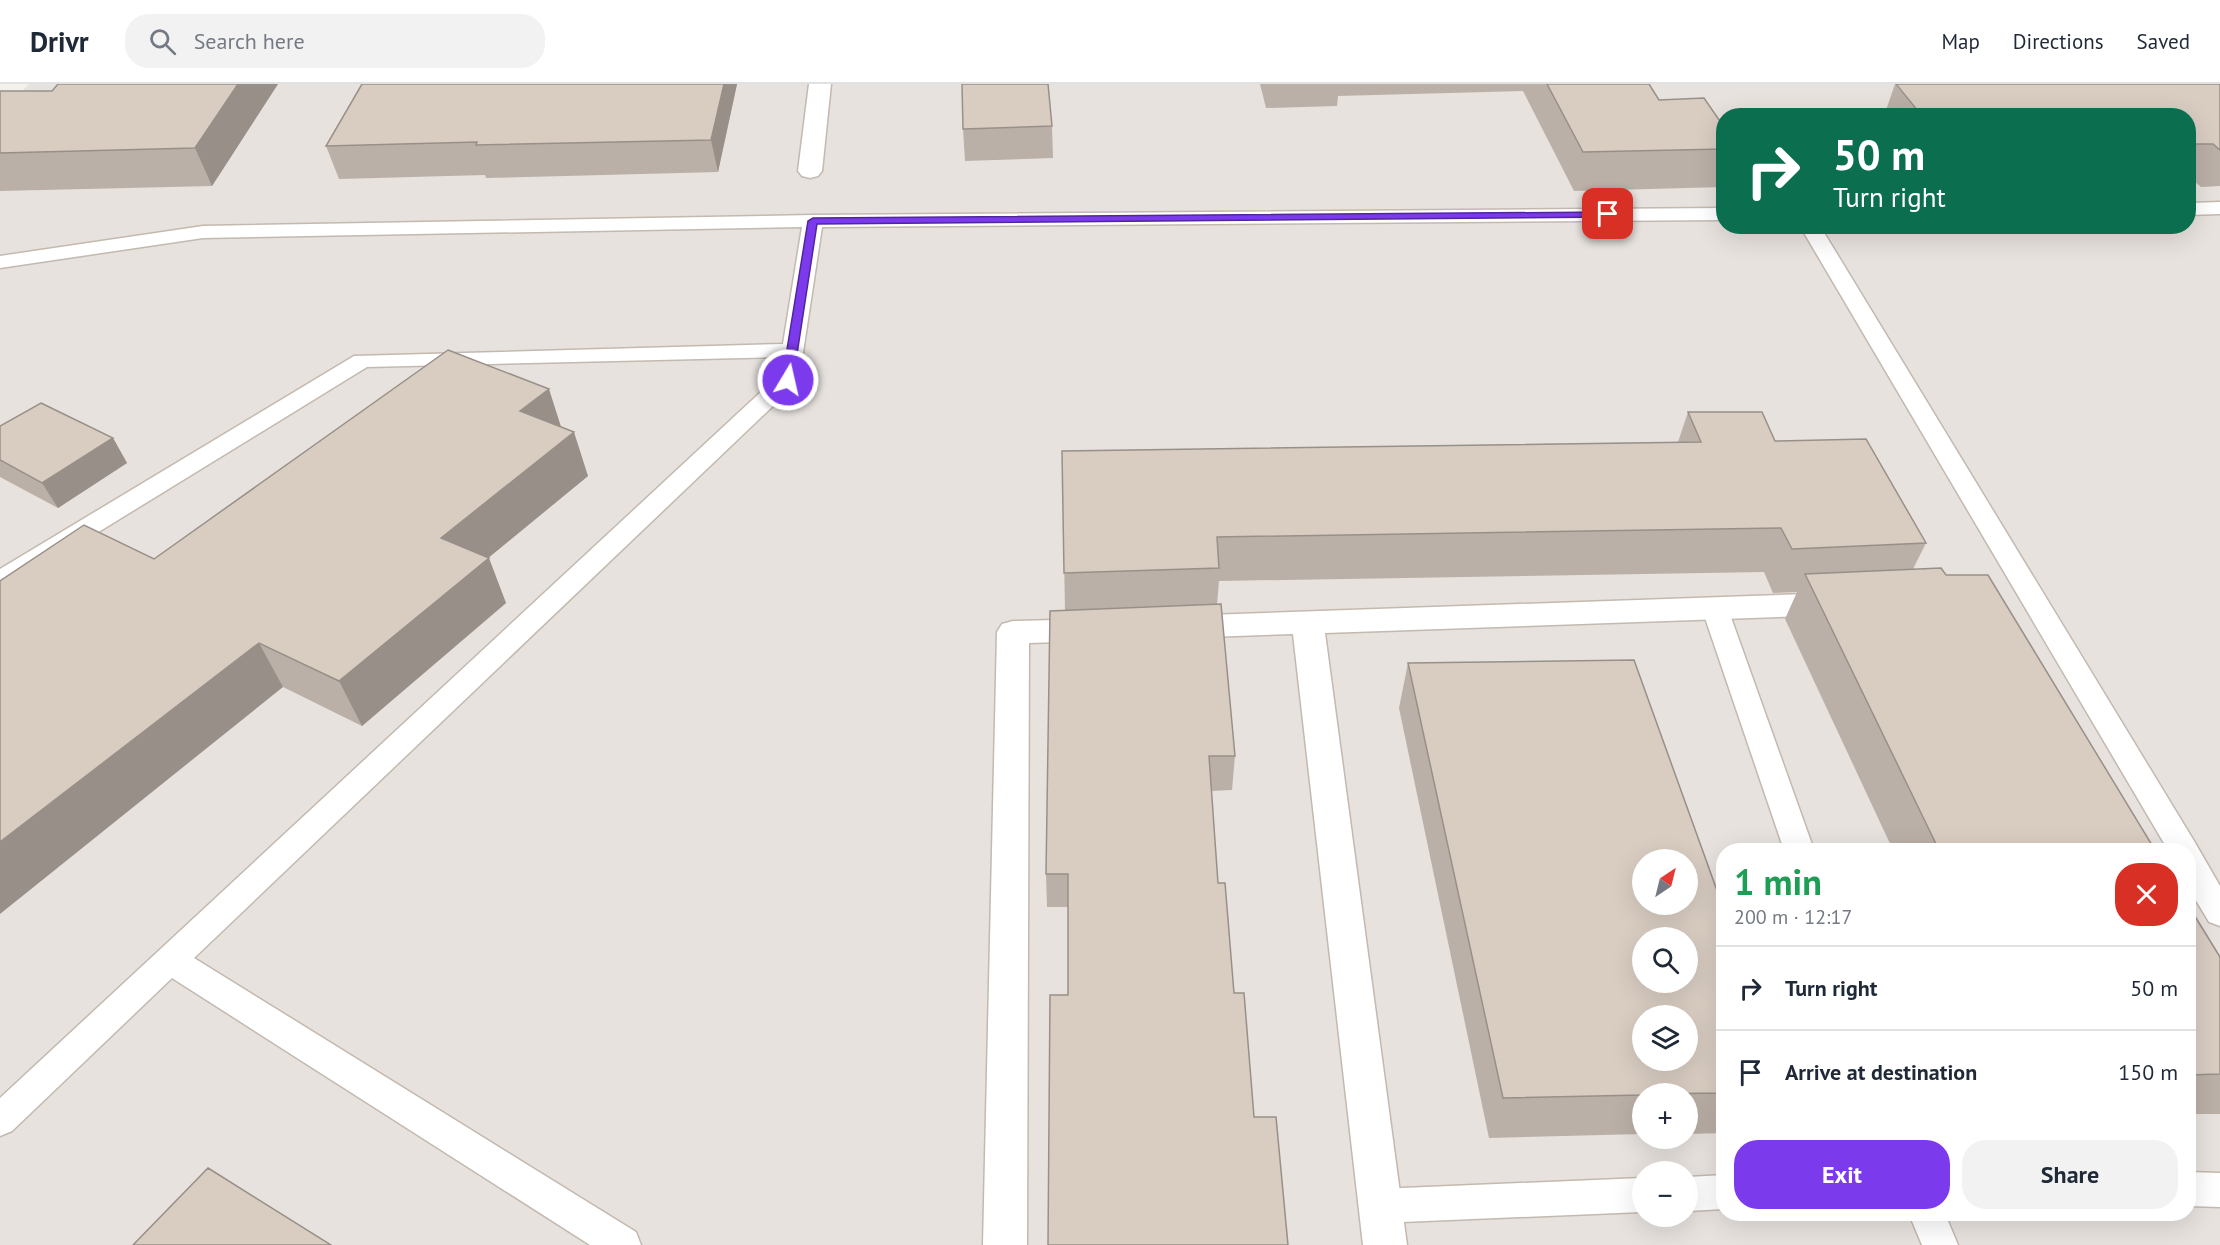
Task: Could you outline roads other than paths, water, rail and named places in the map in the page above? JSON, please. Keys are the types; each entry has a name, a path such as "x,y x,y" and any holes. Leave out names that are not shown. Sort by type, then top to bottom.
{"street":[{"path":"810,171 820,84"},
{"path":"1005,1245 1013,632 1869,602"},
{"path":"1308,623 1385,1245"}],"lane":[{"path":"2196,208 2220,208"},
{"path":"0,262 203,231 813,221 1716,214"},
{"path":"0,1120 788,380 813,221"},
{"path":"1815,234 2179,843"},
{"path":"0,581 362,361 792,350"},
{"path":"1714,609 1797,843"},
{"path":"2196,873 2220,913"},
{"path":"170,960 623,1245"},
{"path":"2196,1189 2220,1190"},
{"path":"1698,1193 1716,1192"},
{"path":"1379,1206 1632,1195"},
{"path":"1930,1221 1940,1245"}]}
